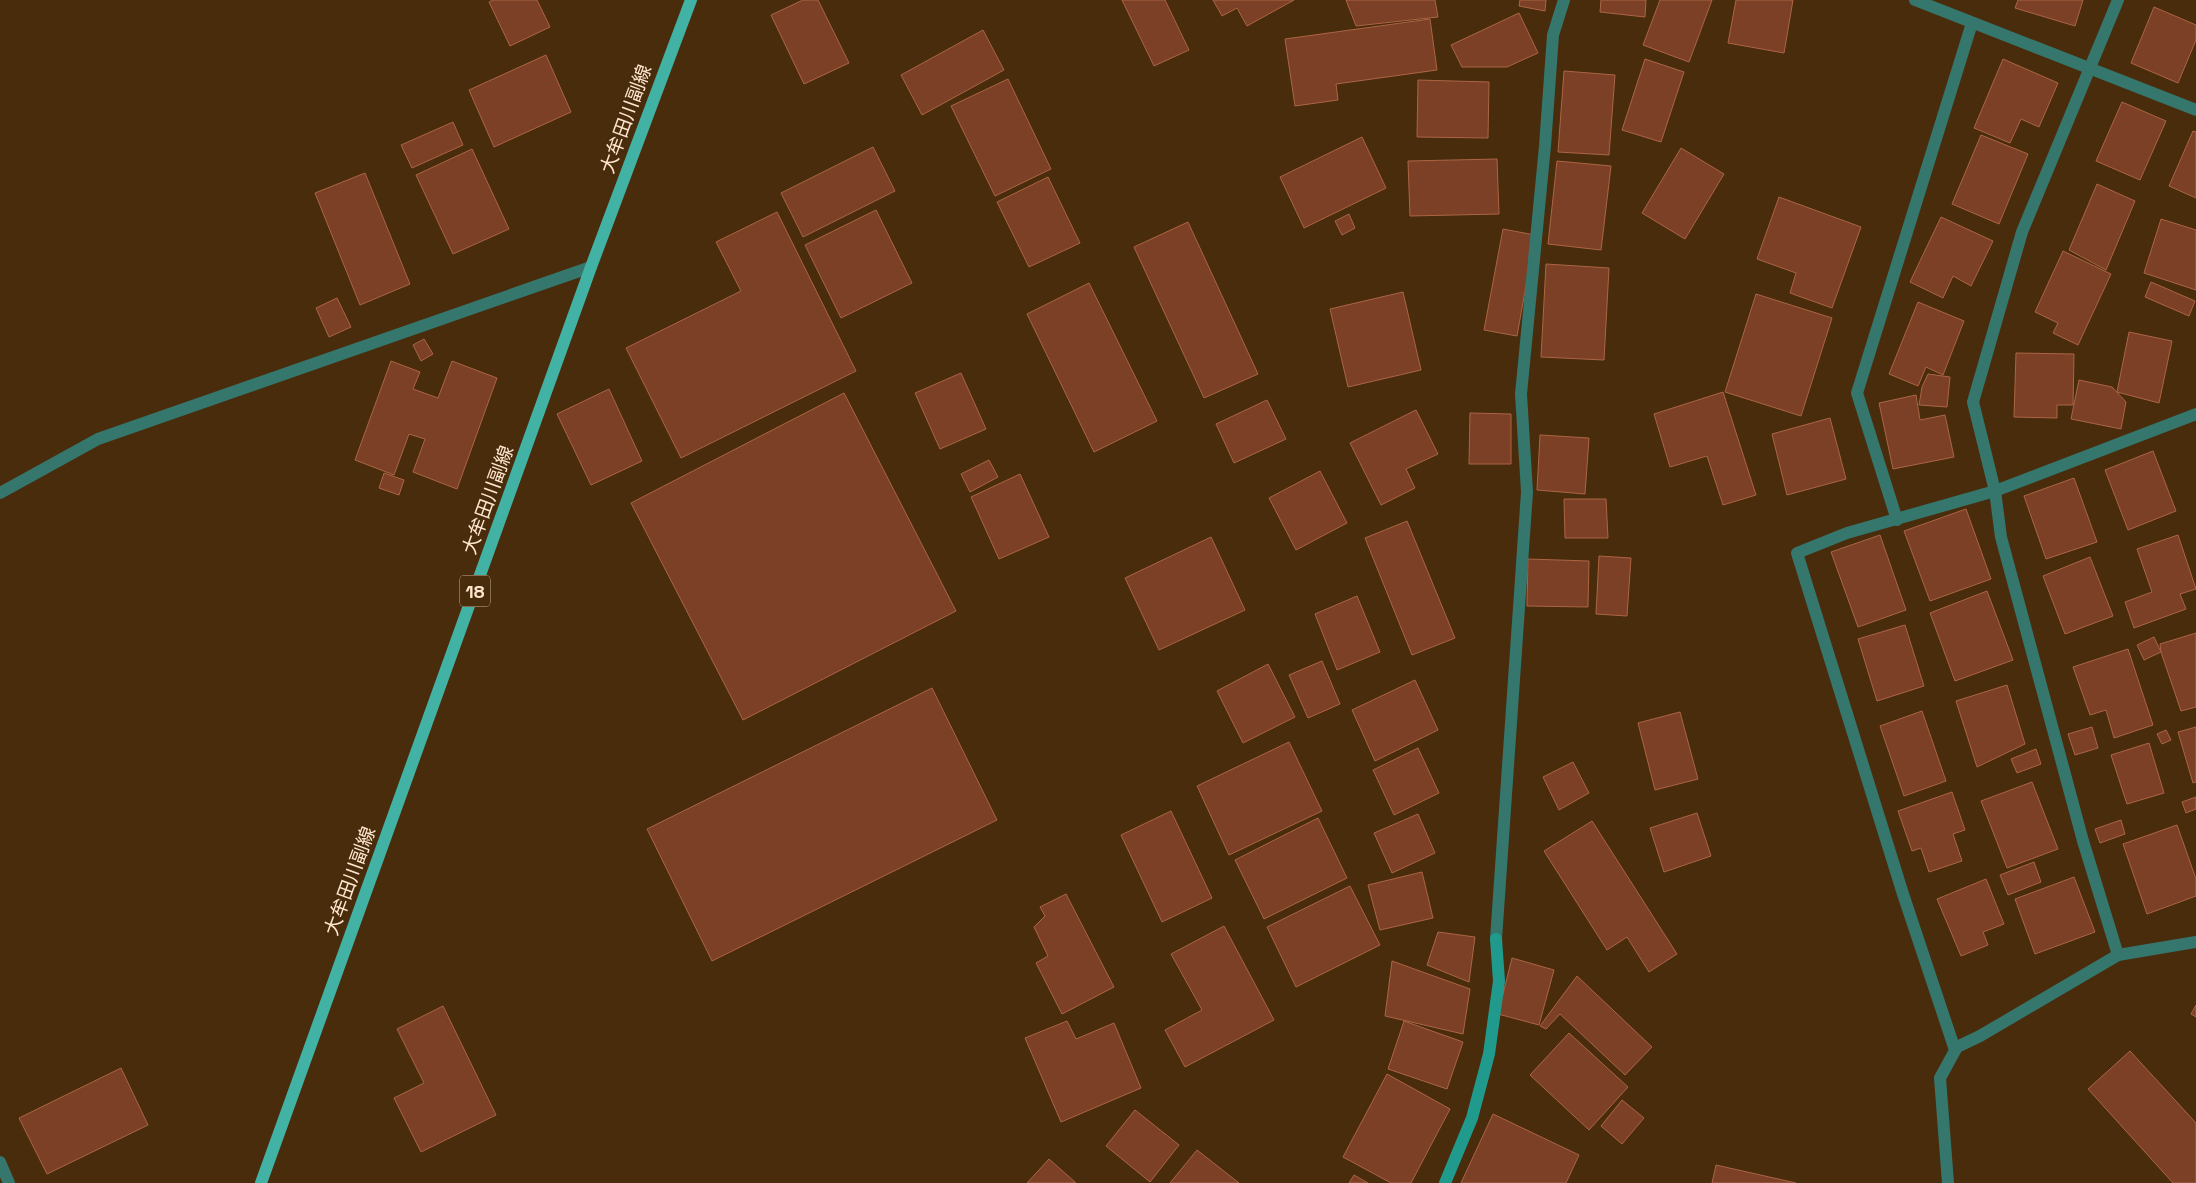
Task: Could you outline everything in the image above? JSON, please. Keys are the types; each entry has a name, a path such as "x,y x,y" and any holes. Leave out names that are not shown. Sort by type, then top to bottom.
{"main road":[{"name":"大牟田川副線","path":"261,1183 591,268 691,0"}],"street":[{"path":"1445,1183 1472,1118 1489,1054 1499,981 1496,939 1527,492 1521,394 1545,146 1553,35 1564,0"},
{"path":"1915,0 2196,110"},
{"path":"2118,0 2022,232 1973,402 1995,490 2000,537 2083,841 2118,955"},
{"path":"1897,520 1857,393 1972,23"},
{"path":"0,492 98,439 591,268"},
{"path":"1955,1050 1903,894 1797,554 1846,533 1897,520 1995,490 2196,414"},
{"path":"1948,1183 1940,1078 1956,1047 1980,1036 2118,955 2196,942"},
{"path":"0,1162 9,1183"}],"building":[{"path":"493,0 537,0 550,27 510,46 489,2"},
{"path":"803,0 818,0 849,63 804,84 771,15"},
{"path":"1122,0 1165,0 1189,50 1154,66"},
{"path":"1213,0 1294,0 1247,26 1237,8 1222,16"},
{"path":"1346,0 1435,0 1438,17 1356,26"},
{"path":"1520,0 1546,0 1545,11 1519,6"},
{"path":"1601,0 1646,0 1645,17 1600,12"},
{"path":"1660,0 1712,0 1689,62 1643,45"},
{"path":"1736,0 1793,0 1784,53 1728,43"},
{"path":"2018,0 2083,0 2075,26 2015,8"},
{"path":"2154,7 2196,25 2196,40 2178,83 2131,63"},
{"path":"1519,13 1538,53 1507,67 1462,67 1451,45"},
{"path":"1430,19 1437,70 1336,84 1338,100 1295,106 1285,39"},
{"path":"983,30 1004,70 922,115 901,75"},
{"path":"546,55 571,112 494,147 469,90"},
{"path":"1645,59 1684,72 1661,142 1622,130"},
{"path":"2003,59 2058,83 2039,127 2021,119 2010,143 1974,128"},
{"path":"1564,71 1615,75 1609,155 1558,152"},
{"path":"1008,79 1051,169 995,196 951,106"},
{"path":"1418,80 1489,82 1488,138 1417,137"},
{"path":"2122,102 2166,121 2140,180 2096,161"},
{"path":"453,122 463,145 412,168 401,145"},
{"path":"2193,131 2196,132 2196,198 2169,186"},
{"path":"1981,135 2028,154 1999,224 1952,204"},
{"path":"1362,137 1386,188 1304,228 1280,177"},
{"path":"873,147 895,191 803,237 781,193"},
{"path":"1681,148 1724,174 1685,239 1642,213"},
{"path":"472,149 509,229 453,254 416,175"},
{"path":"1497,159 1499,214 1410,216 1408,161"},
{"path":"1557,161 1611,166 1601,250 1548,244"},
{"path":"365,173 410,284 360,305 315,193"},
{"path":"1048,177 1080,243 1029,267 997,202"},
{"path":"2097,184 2135,201 2106,270 2069,250"},
{"path":"1779,197 1861,227 1832,308 1790,293 1796,273 1757,259"},
{"path":"876,210 912,283 841,318 805,245"},
{"path":"777,212 856,371 681,458 626,348 741,291 716,242"},
{"path":"1349,214 1355,228 1342,235 1335,221"},
{"path":"1941,217 1993,241 1971,286 1953,276 1943,298 1910,282"},
{"path":"2161,219 2196,230 2196,290 2144,273"},
{"path":"1188,222 1258,374 1204,398 1134,247"},
{"path":"1503,229 1535,235 1517,336 1484,330"},
{"path":"2063,251 2111,274 2078,345 2053,333 2058,323 2035,312"},
{"path":"1546,264 1609,268 1604,360 1541,357"},
{"path":"2151,282 2195,301 2189,316 2145,297"},
{"path":"1089,283 1157,421 1094,452 1027,314"},
{"path":"1403,292 1421,370 1348,387 1330,309"},
{"path":"1756,294 1832,318 1801,416 1725,392"},
{"path":"337,298 351,327 329,337 316,308"},
{"path":"1918,302 1964,321 1943,375 1926,367 1918,386 1889,374"},
{"path":"2129,332 2172,341 2159,403 2117,392"},
{"path":"424,339 433,354 421,361 413,345"},
{"path":"2016,353 2074,354 2073,405 2057,405 2057,418 2014,417"},
{"path":"391,361 420,372 413,389 438,398 452,361 497,378 457,489 413,472 425,439 409,434 394,475 355,460"},
{"path":"961,373 986,429 940,449 915,393"},
{"path":"1928,374 1950,377 1947,407 1919,405 1922,387"},
{"path":"2079,380 2112,387 2126,402 2121,429 2071,419"},
{"path":"609,389 642,461 591,485 557,414"},
{"path":"1723,392 1756,495 1723,505 1707,456 1670,467 1654,414"},
{"path":"844,393 956,611 743,720 631,503"},
{"path":"1916,395 1920,420 1945,415 1954,457 1893,469 1879,403"},
{"path":"1267,400 1286,439 1234,463 1216,424"},
{"path":"1416,410 1438,454 1406,469 1415,488 1381,505 1350,443"},
{"path":"1470,413 1511,414 1511,464 1469,464"},
{"path":"1830,418 1846,479 1787,495 1772,434"},
{"path":"1540,435 1589,438 1585,494 1537,490"},
{"path":"2153,451 2176,511 2128,530 2105,470"},
{"path":"989,460 998,477 970,492 961,474"},
{"path":"1320,471 1347,523 1296,550 1269,498"},
{"path":"384,473 404,480 399,495 379,488"},
{"path":"1020,474 1049,537 999,559 971,497"},
{"path":"2074,478 2097,542 2046,559 2024,496"},
{"path":"1564,499 1606,499 1608,538 1565,538"},
{"path":"1966,509 1991,579 1930,601 1904,531"},
{"path":"1407,521 1455,638 1412,655 1365,538"},
{"path":"1880,535 1906,610 1858,627 1831,552"},
{"path":"2178,535 2196,589 2180,594 2186,609 2134,628 2125,602 2152,592 2137,549"},
{"path":"1211,537 1245,610 1159,650 1125,578"},
{"path":"1599,556 1631,558 1627,616 1596,614"},
{"path":"2090,557 2113,616 2065,634 2043,576"},
{"path":"1528,559 1589,561 1588,607 1527,606"},
{"path":"1987,591 2013,660 1955,681 1930,613"},
{"path":"1357,596 1380,652 1337,670 1315,614"},
{"path":"1905,625 1924,686 1877,701 1858,639"},
{"path":"2196,633 2196,707 2181,711 2160,644"},
{"path":"2154,637 2161,652 2144,660 2137,645"},
{"path":"2128,649 2153,725 2114,738 2106,710 2090,715 2073,667"},
{"path":"1322,661 1340,704 1308,718 1289,675"},
{"path":"1268,664 1295,717 1243,743 1217,691"},
{"path":"1415,680 1438,730 1375,761 1352,710"},
{"path":"2007,685 2025,744 1977,767 1956,701"},
{"path":"932,688 997,820 712,961 647,829"},
{"path":"1922,711 1946,781 1904,796 1880,726"},
{"path":"1680,712 1698,779 1655,790 1638,723"},
{"path":"2092,727 2098,748 2075,755 2068,734"},
{"path":"2196,727 2196,782 2193,783 2178,732"},
{"path":"2166,730 2171,740 2162,744 2157,734"},
{"path":"1289,742 1322,811 1229,855 1197,786"},
{"path":"2149,743 2164,793 2127,804 2111,755"},
{"path":"1418,748 1439,793 1394,815 1373,770"},
{"path":"2036,749 2041,764 2017,773 2011,759"},
{"path":"1573,762 1589,793 1559,810 1543,777"},
{"path":"2032,782 2058,849 2007,868 1981,801"},
{"path":"1952,792 1965,830 1953,834 1962,861 1929,872 1921,848 1912,851 1898,811"},
{"path":"2196,797 2196,809 2186,813 2182,802"},
{"path":"1171,811 1212,898 1162,922 1121,835"},
{"path":"1697,813 1711,856 1664,872 1650,828"},
{"path":"1418,814 1435,853 1392,873 1374,833"},
{"path":"1318,818 1347,878 1264,919 1235,860"},
{"path":"2121,820 2125,834 2100,843 2095,829"},
{"path":"1592,821 1677,954 1649,972 1627,937 1607,950 1544,851"},
{"path":"2177,825 2196,879 2196,896 2147,914 2123,844"},
{"path":"2034,862 2041,882 2008,895 2000,875"},
{"path":"1422,872 1433,918 1380,930 1368,885"},
{"path":"2074,877 2095,932 2035,954 2015,899"},
{"path":"1986,879 2004,924 1983,932 1988,945 1961,956 1937,899"},
{"path":"1350,886 1380,945 1296,987 1267,927"},
{"path":"1066,894 1114,987 1062,1014 1036,963 1048,956 1034,927 1045,916 1040,907"},
{"path":"1224,926 1274,1020 1185,1067 1165,1030 1202,1010 1171,954"},
{"path":"1438,932 1475,937 1469,982 1427,965"},
{"path":"1512,958 1554,970 1539,1025 1498,1014"},
{"path":"1392,961 1470,989 1463,1034 1385,1016"},
{"path":"1577,976 1652,1047 1625,1075 1560,1014 1546,1029 1540,1026"},
{"path":"2196,1005 2196,1017 2191,1014"},
{"path":"443,1006 496,1115 421,1152 394,1098 424,1083 397,1029"},
{"path":"1067,1021 1076,1039 1114,1023 1141,1088 1061,1122 1025,1038"},
{"path":"1404,1021 1463,1042 1447,1089 1388,1069"},
{"path":"1569,1033 1628,1087 1589,1130 1530,1075"},
{"path":"2130,1051 2196,1123 2196,1183 2173,1183 2088,1089"},
{"path":"121,1068 148,1125 47,1174 19,1118"},
{"path":"1387,1074 1450,1109 1411,1183 1391,1183 1343,1157"},
{"path":"1622,1100 1644,1118 1622,1144 1601,1126"},
{"path":"1135,1110 1179,1145 1150,1182 1106,1146"},
{"path":"1493,1114 1579,1155 1566,1183 1461,1183"},
{"path":"1197,1150 1239,1183 1170,1183"},
{"path":"1049,1159 1076,1183 1027,1183"},
{"path":"1716,1165 1796,1183 1712,1183"},
{"path":"1354,1175 1368,1183 1349,1183"}]}
